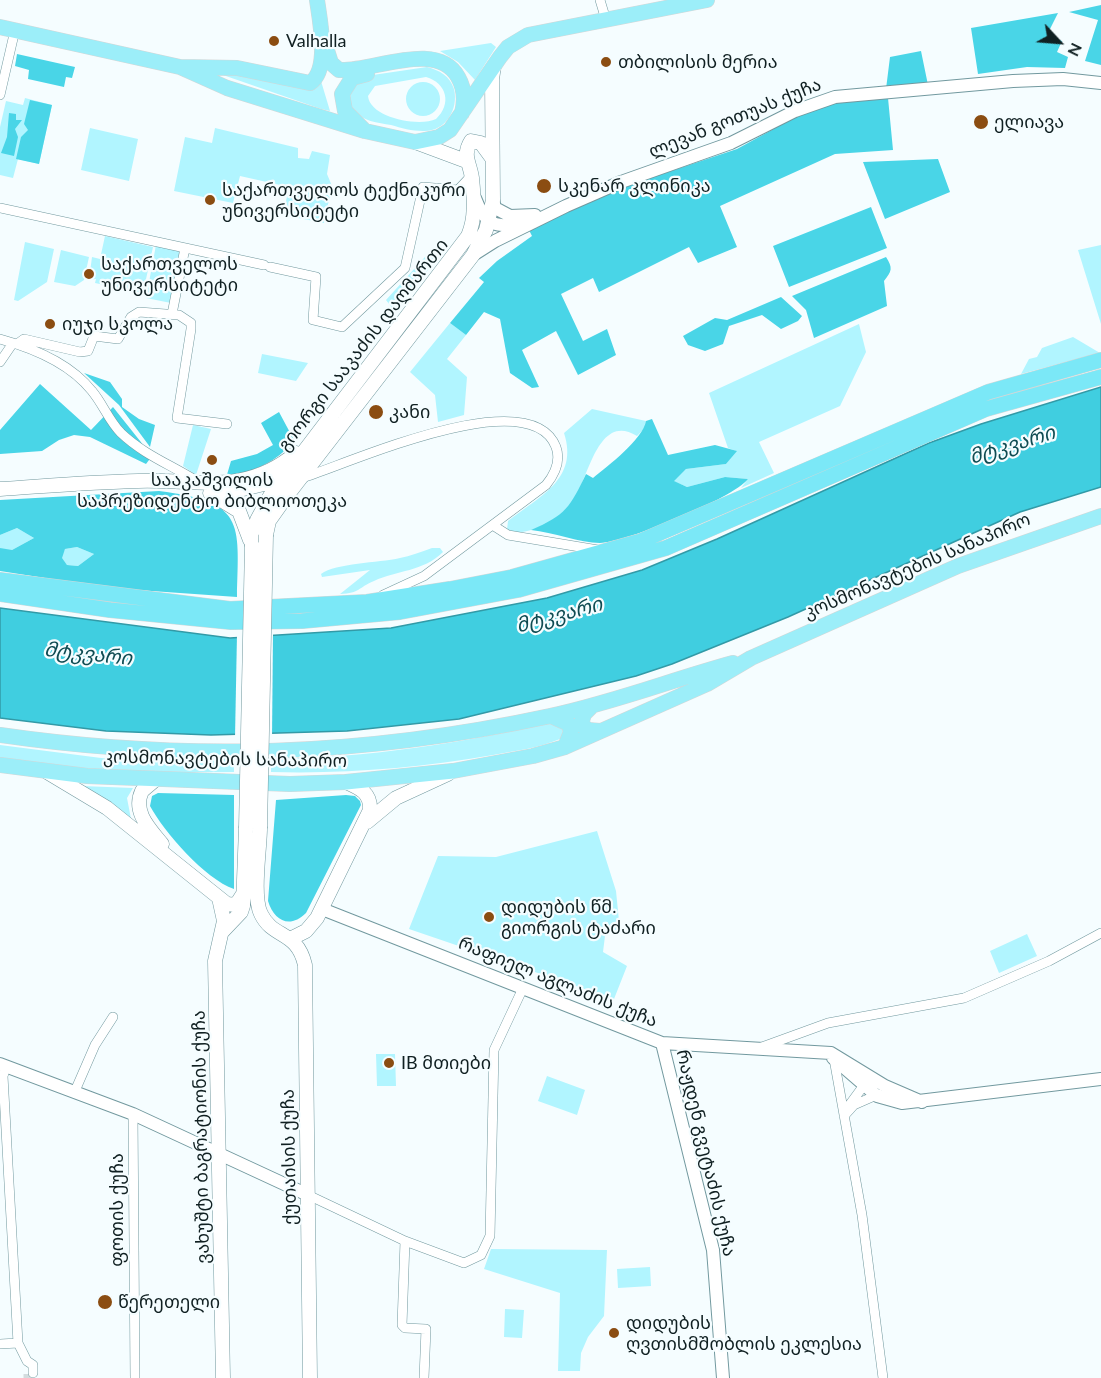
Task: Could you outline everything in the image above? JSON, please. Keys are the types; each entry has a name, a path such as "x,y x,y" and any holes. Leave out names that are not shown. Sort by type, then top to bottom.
{"highway":[{"path":"0,580 230,609 367,602 512,577 608,550 693,520 988,392 1101,360"},
{"path":"0,594 144,614 231,622 302,621 400,612 518,590 666,548 986,409 1101,377"}],"main road":[{"path":"180,67 237,68 310,83 321,70 322,39 317,0"},
{"path":"415,142 444,135 477,94 508,47 528,35 707,0"},
{"path":"8,28 180,67 227,88 365,131 415,142 466,161 467,147 474,140 481,143 492,158"},
{"path":"322,39 331,63 339,70 409,60 435,59 447,65 477,94 486,106 492,124"},
{"path":"365,131 345,111 342,100 343,88 352,78 396,69 409,60"},
{"name":"გიორგი სააკაძის დაღმართი","path":"255,537 473,255 489,221 493,200 492,79 494,66"},
{"path":"457,75 464,93 461,116"},
{"name":"გიორგი სააკაძის დაღმართი","path":"255,537 264,505 309,442 465,242 473,223 471,176 466,161"},
{"path":"0,489 144,481 236,482 254,478 281,465 309,442"},
{"name":"გიორგი სააკაძის დაღმართი","path":"282,480 298,474 312,463"},
{"path":"210,493 231,492 282,480"},
{"path":"177,483 210,493 234,506 255,537 253,828 258,907 265,920 273,928 292,938 306,931 322,909 366,823 370,810 368,797 361,788 346,782"},
{"name":"კოსმონავტების სანაპირო","path":"0,765 47,772 156,780 290,784 346,782 453,771 533,756 565,747 707,684 751,658 958,566 1101,516"},
{"name":"კოსმონავტების სანაპირო","path":"0,735 110,749 302,751 402,742 551,716 592,706 751,658"},
{"path":"592,706 584,714 581,724 588,730 600,731"},
{"path":"551,716 569,724 571,732 565,747"},
{"path":"366,823 396,798 453,771"},
{"path":"47,772 95,800 175,860 227,904 236,905 243,894"},
{"path":"156,780 146,787 140,796 141,814 175,860"},
{"path":"221,933 241,912 253,828"},
{"name":"ვახუშტი ბაგრატიონის ქუჩა","path":"219,898 224,921 215,961 223,1378"},
{"name":"ქუთაისის ქუჩა","path":"292,938 300,949 305,965 310,1378"}],"street":[{"path":"600,0 606,20"},
{"path":"0,95 8,28"},
{"name":"ლევან გოთუას ქუჩა","path":"473,255 545,215 621,182 732,143 795,111 835,97 1013,81 1062,79 1101,83"},
{"path":"0,208 316,277 313,320 342,327 405,268 423,187 458,190 471,176"},
{"path":"473,194 481,214 489,221 505,226 530,223"},
{"path":"493,200 495,208 510,216 545,215"},
{"path":"172,314 185,248"},
{"path":"0,363 15,343 24,339 80,352 88,351 94,336 111,340 118,339 131,317 139,312 185,317 191,323 177,418 227,424"},
{"path":"0,339 15,343 68,369 91,389 114,425 136,446 198,483"},
{"path":"301,478 457,426 504,420 538,428 555,447 557,466 553,476 494,526 424,576 367,602"},
{"path":"323,448 327,461 340,464"},
{"path":"494,526 508,535 570,547 608,550"},
{"name":"რაფიელ აგლაძის ქუჩა","path":"322,909 662,1043 762,1047 829,1055"},
{"path":"762,1047 828,1023 964,998 1048,961 1101,933"},
{"path":"31,1374 33,1365 27,1361 18,1343 3,1066 133,1114 405,1241 464,1263 480,1255 489,1239 492,1195 493,1056 497,1039 523,988"},
{"path":"75,1091 95,1045 114,1017"},
{"name":"რაჟდენ გვეტაძის ქუჩა","path":"662,1043 711,1241 723,1378"},
{"path":"829,1055 867,1081 922,1102"},
{"path":"829,1055 844,1116 862,1215 883,1378"},
{"path":"867,1081 877,1096 892,1102 922,1102 1101,1079"},
{"path":"844,1116 847,1106 867,1081"},
{"path":"844,1116 854,1105 877,1096 885,1086"},
{"name":"ფოთის ქუჩა","path":"133,1114 135,1378"},
{"path":"405,1241 402,1325 405,1328 426,1329 424,1378"},
{"path":"0,1344 18,1343"}],"shaded area":[{"path":"1101,5 1101,65 1085,61 1098,20 1069,12"},
{"path":"1058,13 1047,35 1062,41 1057,52 1068,57 1065,68 1027,67 978,74 971,28"},
{"path":"491,43 496,47 475,80 458,62 440,51"},
{"path":"921,51 928,85 886,89 890,57"},
{"path":"17,54 75,67 72,78 66,77 64,87 28,79 29,70 15,66"},
{"path":"427,67 436,70 447,77 454,89 452,112 444,124 438,128 423,131 366,119 353,110 349,99 351,88 366,76","holes":["426,77 443,89 445,101 436,119 428,121 408,121 386,115 371,104 368,96 375,86"]},
{"path":"223,75 321,81 330,111 321,109"},
{"path":"423,82 435,87 440,99 435,111 423,116 411,111 406,99 411,87"},
{"path":"25,98 52,105 39,164 18,159 13,178 0,175 0,127 6,101 23,105"},
{"path":"888,98 893,150 835,154 720,206 737,247 698,263 689,247 599,292 593,278 561,294 583,341 607,329 616,355 578,375 556,331 522,350 539,387 532,388 510,373 500,319 484,312 466,335 450,323 484,282 479,278 497,261 532,236 529,230 602,194 737,149 812,108 837,101"},
{"path":"30,100 52,105 39,164 16,159 21,137 28,130 24,124"},
{"path":"9,113 16,114 16,120 22,120 15,129 18,137 14,156 1,153 7,137"},
{"path":"90,128 138,139 129,181 81,170"},
{"path":"215,128 298,148 298,158 309,159 312,151 330,155 327,174 332,186 324,223 283,215 289,187 240,176 233,203 174,191 185,137 212,143"},
{"path":"938,159 950,192 885,219 863,162"},
{"path":"871,207 887,248 789,287 773,246"},
{"path":"105,236 153,247 143,293 95,283 96,279 89,280 92,257 100,259"},
{"path":"25,242 54,249 47,282 18,301 14,300"},
{"path":"156,245 182,250 171,303 146,298"},
{"path":"1101,245 1101,324 1078,250"},
{"path":"434,247 442,252 395,312 386,300"},
{"path":"61,250 89,257 84,280 75,286 54,282"},
{"path":"886,257 891,269 884,281 887,306 814,338 806,310 792,296"},
{"path":"781,297 802,316 798,321 781,329 762,315 729,326 723,344 705,351 688,345 683,336 715,318 727,320"},
{"path":"450,323 466,335 447,359 467,377 464,415 438,422 435,395 410,372"},
{"path":"859,324 866,352 840,406 759,442 774,473 741,488 748,479 725,477 687,487 673,481 686,469 726,464 736,451 728,448 709,393"},
{"path":"1073,337 1100,353 1021,374 1029,359 1037,357 1042,348"},
{"path":"262,354 308,363 296,381 258,373"},
{"path":"84,373 110,382 122,399 122,407 139,419 155,425 150,447 119,405"},
{"path":"40,384 91,430 113,407 152,456 146,464 90,437 74,435 59,440 42,451 0,454 0,430"},
{"path":"592,409 646,421 645,428 637,436 623,431 612,433 603,441 578,493 560,515 524,532 507,530 508,521 554,485 566,463 567,449 564,433"},
{"path":"279,412 294,440 272,460 255,469 226,478 231,461 257,454 273,445 261,423"},
{"path":"652,419 668,455 715,445 737,451 726,464 686,469 674,481 687,487 725,477 748,479 701,508 654,528 613,541 592,543 531,530 552,520 566,509 586,474 593,478 607,467 639,436 646,421"},
{"path":"193,425 211,429 196,475 183,466"},
{"path":"159,491 208,502 222,509 231,520 236,533 237,597 109,588 0,571 0,548 12,550 34,538 17,528 0,535 0,500","holes":["77,547 94,554 78,566 67,565 62,558 65,549"]},
{"path":"17,528 34,538 12,550 0,548 0,535"},
{"path":"77,547 94,554 78,566 67,565 61,558 65,549"},
{"path":"432,548 440,548 443,552 427,563 383,577 352,593 340,594 370,570 322,577 321,574 337,568 400,558"},
{"path":"554,722 566,728 560,739 535,747 465,760 382,769 271,772 271,759 343,756 414,748"},
{"path":"0,745 109,759 234,759 234,772 107,773 0,760"},
{"path":"82,786 133,788 127,798 131,819"},
{"path":"158,793 234,795 234,889 223,884 198,865 165,829 150,806 152,796"},
{"path":"355,796 361,805 306,913 289,922 278,918 268,901 276,800"},
{"path":"597,831 616,891 620,931 606,928 603,952 627,966 614,999 409,929 438,856 496,857"},
{"path":"1027,934 1037,956 999,973 990,951"},
{"path":"376,1054 395,1054 396,1086 377,1086"},
{"path":"547,1076 585,1090 577,1115 538,1101"},
{"path":"491,1249 607,1250 604,1316 588,1337 581,1353 580,1371 558,1371 560,1293 484,1269"},
{"path":"650,1267 651,1286 618,1288 617,1269"},
{"path":"505,1309 524,1310 522,1338 504,1337"}],"water":[{"name":"მტკვარი","path":"1101,387 1101,487 1020,512 788,617 672,664 636,676 459,719 347,731 211,735 106,731 0,718 0,608 230,638 391,628 547,598 642,570 717,539 929,443 981,424"}],"pier":[{"path":"273,633 272,738 235,738 237,634"}],"place":[{"name":"Valhalla","path":"274,41"},
{"name":"თბილისის მერია","path":"606,62"},
{"name":"ელიავა","path":"981,122"},
{"name":"სკენარ კლინიკა","path":"544,186"},
{"name":"საქართველოს ტექნიკური უნივერსიტეტი","path":"210,200"},
{"name":"საქართველოს უნივერსიტეტი","path":"89,274"},
{"name":"იუჯი სკოლა","path":"50,324"},
{"name":"კანი","path":"376,412"},
{"name":"სააკაშვილის საპრეზიდენტო ბიბლიოთეკა","path":"212,460"},
{"name":"დიდუბის წმ. გიორგის ტაძარი","path":"489,917"},
{"name":"IB მთიები","path":"389,1063"},
{"name":"წერეთელი","path":"105,1302"},
{"name":"დიდუბის ღვთისმშობლის ეკლესია","path":"614,1333"}]}
